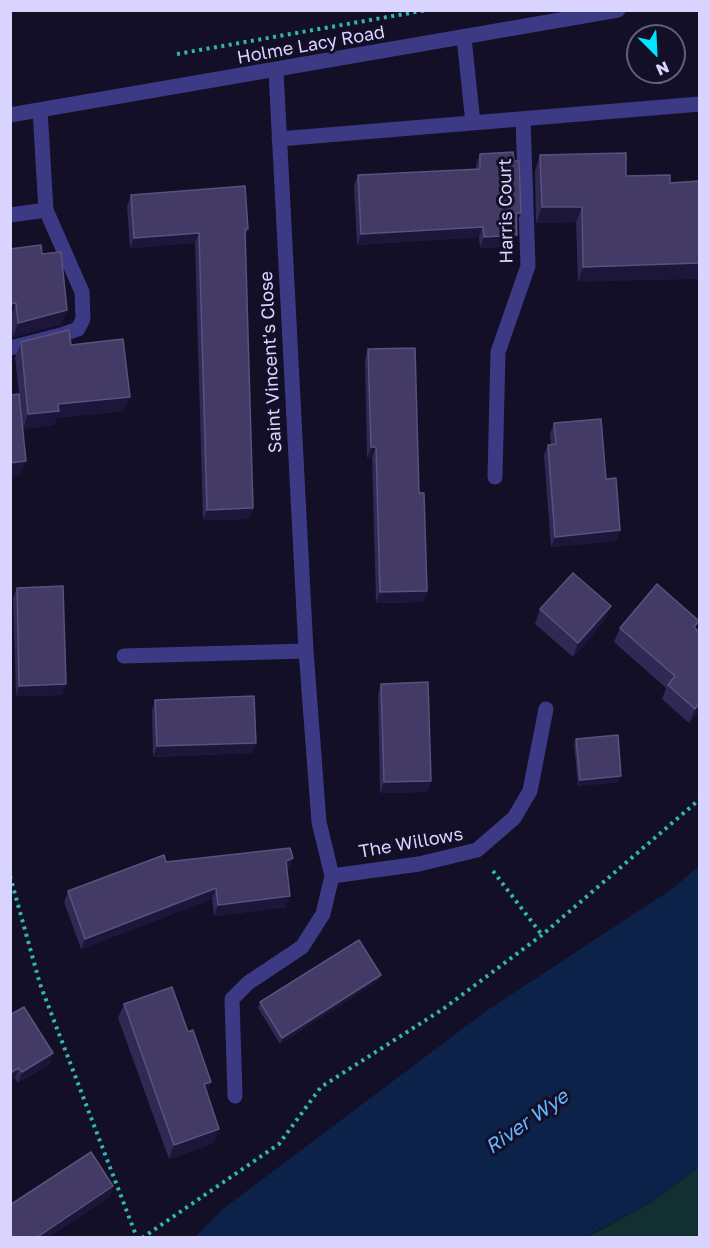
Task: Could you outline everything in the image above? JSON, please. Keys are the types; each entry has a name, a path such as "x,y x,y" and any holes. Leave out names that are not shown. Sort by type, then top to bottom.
{"street":[{"name":"Holme Lacy Road","path":"10,115 276,71 618,10"},
{"path":"464,38 473,123"},
{"name":"Saint Vincent's Close","path":"235,1096 232,999 248,982 302,947 323,914 332,876 319,822 306,651 276,71"},
{"path":"279,138 699,104"},
{"path":"10,348 78,329 83,319 82,292 46,210 40,110"},
{"name":"Harris Court","path":"495,477 498,352 528,266 523,119"},
{"path":"10,215 46,210"},
{"path":"124,656 306,651"},
{"name":"The Willows","path":"332,876 419,864 477,850 514,819 530,791 546,709"}],"path":[{"path":"172,55 427,10"},
{"path":"142,1238 279,1144 321,1087 443,1009 542,935 699,798"},
{"path":"477,850 542,935"},
{"path":"10,876 40,984 137,1238"}],"green space":[{"path":"699,1167 699,1237 585,1238 652,1202"}],"water":[{"name":"River Wye","path":"699,866 699,1167 652,1202 585,1237 195,1237 224,1208 489,1009 672,889"}],"building":[{"path":"513,152 514,161 519,161 521,213 516,213 517,235 484,237 483,227 361,234 358,175 480,169 480,154"},
{"path":"626,153 626,176 670,175 670,183 699,181 699,263 583,267 582,207 542,207 540,155"},
{"path":"245,186 248,229 245,229 253,508 207,510 199,233 134,238 131,195"},
{"path":"41,245 42,254 61,252 67,310 18,323 16,303 10,304 10,249"},
{"path":"69,330 71,345 123,339 130,397 58,404 59,411 28,414 21,342"},
{"path":"415,348 419,493 424,493 427,591 380,592 376,447 371,447 368,349"},
{"path":"19,394 26,461 10,463 10,395"},
{"path":"601,419 606,479 616,478 620,530 555,537 548,445 556,444 554,423"},
{"path":"573,573 611,606 578,643 540,609"},
{"path":"657,584 699,621 694,627 699,632 699,703 695,709 668,685 675,676 620,628"},
{"path":"63,586 66,684 19,686 17,588"},
{"path":"428,682 431,781 384,782 381,684"},
{"path":"254,696 256,743 157,746 155,700"},
{"path":"618,735 621,776 580,780 576,739"},
{"path":"290,848 293,858 286,861 290,896 218,905 216,888 85,939 68,891 164,855 166,862"},
{"path":"359,940 381,975 282,1038 260,1002"},
{"path":"172,987 188,1032 193,1030 211,1082 204,1084 219,1129 174,1145 124,1004"},
{"path":"24,1007 53,1053 22,1072 19,1068 10,1073 10,1015"},
{"path":"91,1152 113,1186 36,1238 11,1238 10,1205"}]}
